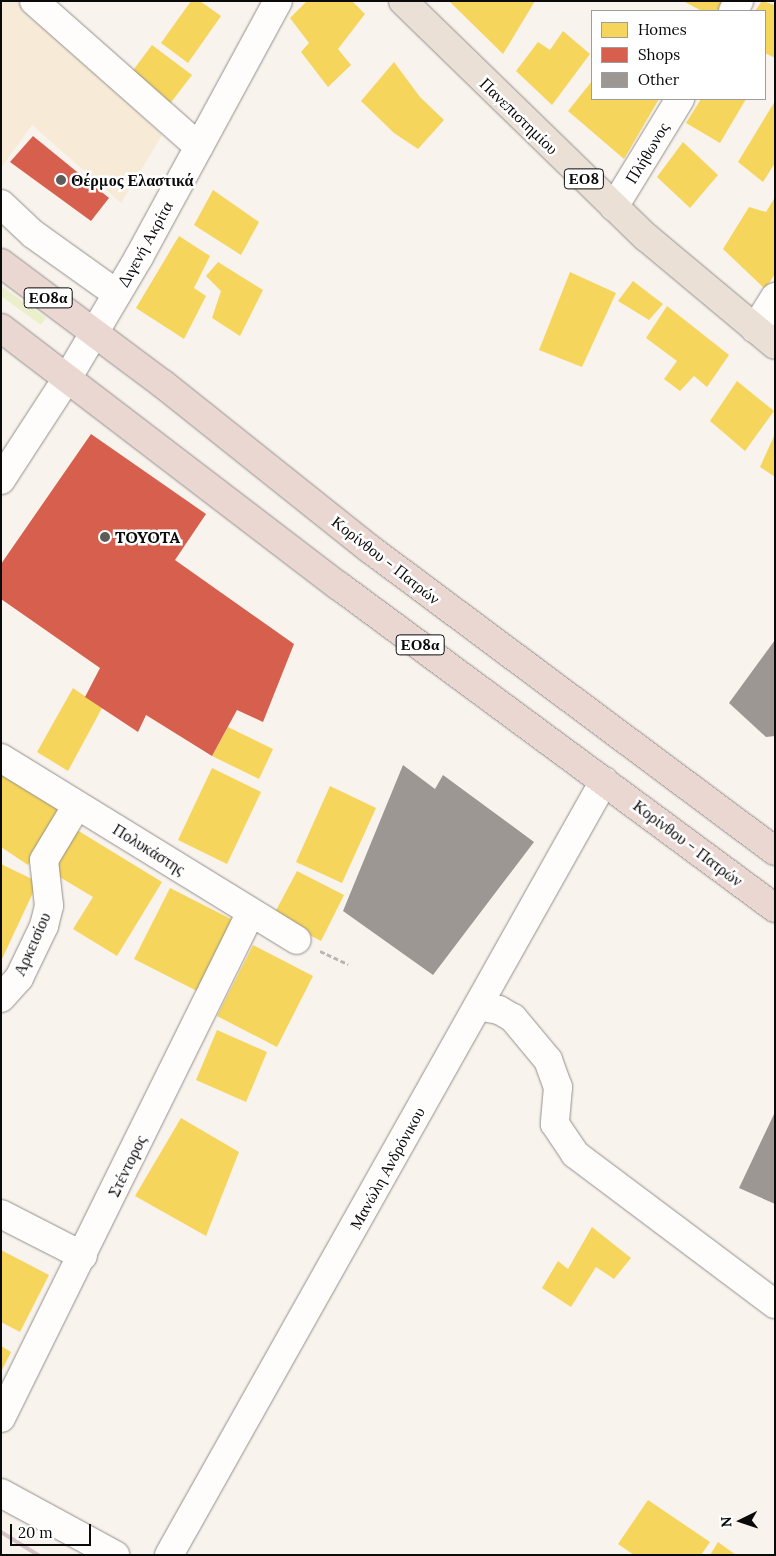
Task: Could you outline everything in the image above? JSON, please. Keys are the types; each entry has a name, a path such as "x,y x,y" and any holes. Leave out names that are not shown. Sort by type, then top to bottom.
{"highway":[{"name":"Κορίνθου - Πατρών","path":"1,263 95,333 370,549 775,851"},
{"name":"Κορίνθου - Πατρών","path":"1,328 68,377 340,586 775,908"}],"main road":[{"name":"Πανεπιστημίου","path":"403,1 614,207 765,337"}],"street":[{"path":"34,1 199,147"},
{"name":"Διγενή Ακρίτα","path":"1,480 95,333 278,1"},
{"name":"Πλήθωνος","path":"614,207 679,100"},
{"path":"1,204 33,234 117,294"},
{"path":"765,337 775,297"},
{"name":"Πολυκάστης","path":"1,758 297,940"},
{"name":"Μανώλη Ανδρόνικου","path":"169,1555 604,781"},
{"name":"Αρκεισίου","path":"1,998 18,978 44,926 49,906 44,860 78,805"},
{"name":"Στέντορος","path":"1,1418 83,1256 251,912"},
{"path":"478,1006 499,1010 513,1018 548,1060 558,1087 555,1124 575,1154 775,1304"},
{"path":"1,1214 83,1256"},
{"path":"1,1494 114,1555"}],"shaded area":[{"path":"1,1 16,1 162,135 121,203 32,125 1,168"}],"green space":[{"path":"1,286 46,318 41,325 1,296"}],"building: Homes":[{"path":"191,1 200,1 221,16 188,63 161,43"},
{"path":"307,1 352,1 365,14 338,49 351,65 328,87 301,52 309,43 290,18"},
{"path":"449,1 535,1 503,54"},
{"path":"683,1 726,1 722,10 700,10"},
{"path":"762,1 775,5 775,58 766,54 766,10 756,10"},
{"path":"563,31 590,54 552,105 516,71 538,42 550,50"},
{"path":"152,45 192,75 169,105 131,73"},
{"path":"394,62 420,97 444,120 418,149 394,133 361,101"},
{"path":"591,82 591,100 658,100 624,159 568,111"},
{"path":"700,100 745,100 720,143 686,123"},
{"path":"775,101 775,163 763,182 738,162"},
{"path":"683,142 718,175 690,208 657,177"},
{"path":"213,190 259,222 241,255 194,225"},
{"path":"775,197 775,274 765,289 723,249 749,207 766,212"},
{"path":"179,236 210,256 194,288 206,296 184,339 136,308"},
{"path":"218,262 263,290 240,336 212,318 221,291 206,276"},
{"path":"570,272 616,293 582,367 539,350"},
{"path":"633,281 663,304 649,320 618,301"},
{"path":"667,306 729,355 707,387 694,376 680,391 664,379 677,361 646,338"},
{"path":"737,381 774,411 745,451 710,421"},
{"path":"775,434 775,477 760,467"},
{"path":"73,688 102,708 68,771 37,752"},
{"path":"228,727 273,749 259,779 212,756"},
{"path":"212,768 261,792 227,864 178,840"},
{"path":"1,769 64,811 28,865 1,847"},
{"path":"330,786 376,808 342,883 296,862"},
{"path":"77,830 162,882 117,956 73,929 93,897 53,873"},
{"path":"1,864 38,882 1,961"},
{"path":"297,871 344,895 321,941 273,916"},
{"path":"170,888 233,920 197,991 134,959"},
{"path":"253,945 313,976 277,1047 217,1016"},
{"path":"217,1030 267,1052 246,1102 196,1080"},
{"path":"181,1118 239,1152 206,1236 135,1196"},
{"path":"592,1227 631,1258 614,1279 596,1267 571,1307 542,1288 558,1261 568,1269"},
{"path":"1,1250 49,1275 20,1332 1,1322"},
{"path":"1,1346 11,1352 1,1372"},
{"path":"648,1500 710,1542 701,1555 634,1555 618,1544"},
{"path":"718,1542 736,1555 710,1555"}],"building: Shops":[{"name":"Θέρμος Ελαστικά","path":"33,136 109,198 91,221 10,162"},
{"path":"91,434 206,514 175,560 294,644 263,722 237,710 212,756 146,715 138,732 85,697 100,668 1,599 1,564"}],"building: Other":[{"path":"775,640 775,736 766,737 729,703"},
{"path":"403,765 435,789 443,775 534,842 433,975 343,911"},
{"path":"775,1112 775,1204 739,1188"}],"railway":[{"path":"1,1532 38,1555"}],"place":[{"name":"Θέρμος Ελαστικά","path":"61,180"},
{"name":"TOYOTA","path":"105,537"}]}
